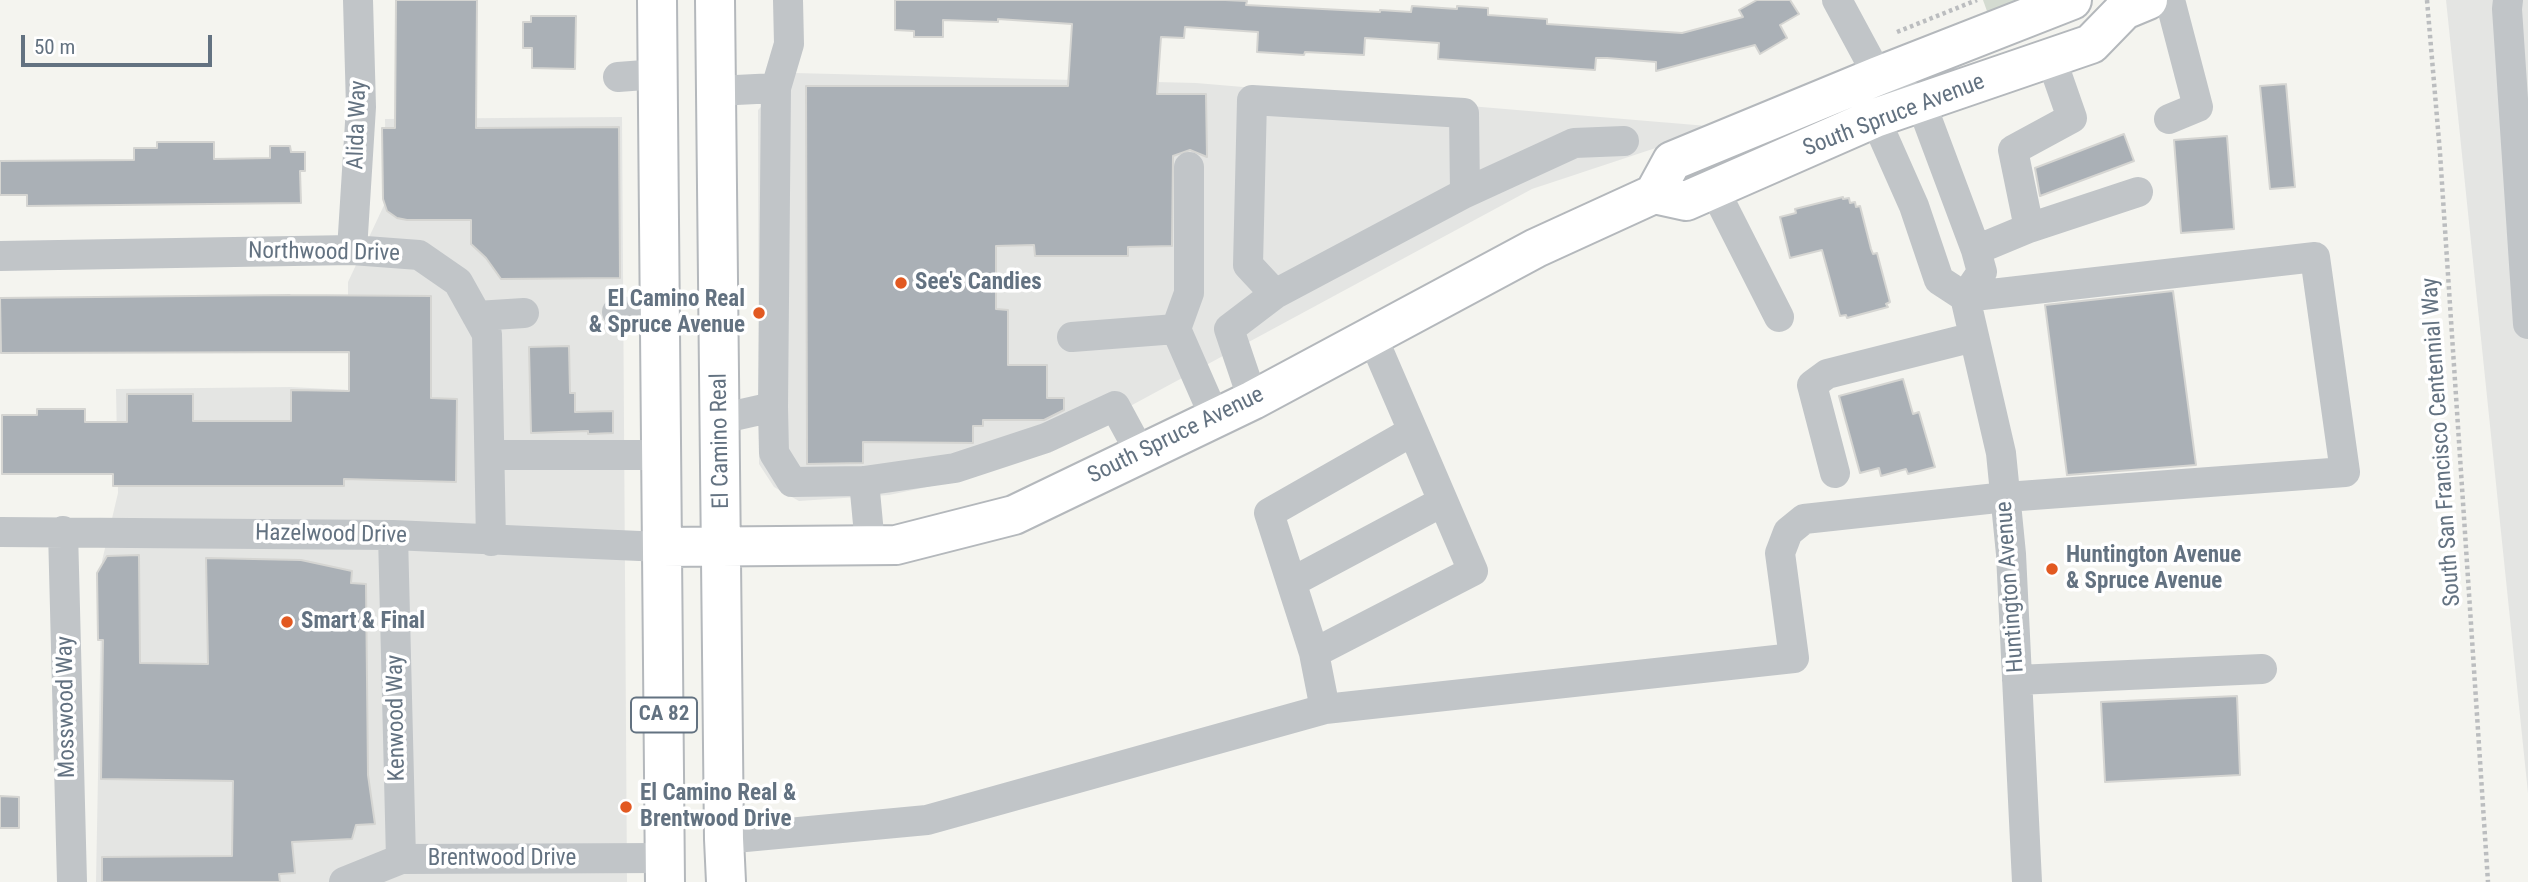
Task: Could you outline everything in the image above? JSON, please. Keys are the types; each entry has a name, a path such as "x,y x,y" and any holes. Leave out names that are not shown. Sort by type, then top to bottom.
{"main road":[{"name":"CA 82","path":"657,0 665,870"},
{"name":"El Camino Real","path":"715,0 726,882"},
{"name":"South Spruce Avenue","path":"662,547 896,545 1014,515 1253,400 1536,248 1654,194 1672,161 2072,0"},
{"name":"South Spruce Avenue","path":"2077,0 2136,5"},
{"name":"South Spruce Avenue","path":"1654,194 1686,201 1875,118 2091,44 2136,5"}],"street":[{"name":"Alida Way","path":"352,250 361,107 358,0"},
{"path":"788,0 789,44 776,88 773,407 774,453 792,482 864,481 954,468 1046,438 1115,406 1141,454"},
{"path":"1837,0 1878,76 1921,103 1982,272 1965,297"},
{"path":"2169,119 2197,107 2170,0"},
{"path":"2508,0 2528,324"},
{"path":"2029,229 2013,150 2072,118 2051,58"},
{"path":"618,76 658,74"},
{"path":"724,839 927,820 1325,709 1794,659 1780,553 1788,532 1804,519 2006,497 2345,471 2315,257 1965,297 1939,280 1914,206 1875,118 1878,76"},
{"path":"716,92 776,88"},
{"path":"1275,294 1248,265 1252,100 1464,113 1465,193"},
{"path":"1253,400 1229,329 1275,294 1465,193 1574,144 1624,141"},
{"path":"1189,167 1189,293 1176,329 1215,418"},
{"path":"1714,189 1779,317"},
{"path":"1976,250 2138,192"},
{"name":"Northwood Drive","path":"0,257 352,250 419,255 458,282 487,334 491,541"},
{"name":"Huntington Avenue","path":"1965,297 2001,453 2006,497 2027,882"},
{"path":"617,312 660,312"},
{"path":"477,316 524,313"},
{"path":"1072,337 1176,329"},
{"path":"1314,653 1474,571 1372,336"},
{"path":"1835,473 1812,385 1827,374 1974,337"},
{"path":"720,419 773,407"},
{"path":"1325,709 1314,653 1269,513 1413,431"},
{"path":"489,455 662,455"},
{"path":"864,481 870,545"},
{"path":"1292,582 1442,502"},
{"name":"Hazelwood Drive","path":"0,531 393,535 662,547"},
{"name":"Mosswood Way","path":"63,531 72,882"},
{"name":"Kenwood Way","path":"393,535 416,867"},
{"path":"2017,680 2262,669"},
{"name":"Brentwood Drive","path":"344,882 416,867 495,871 665,870"}],"path":[{"name":"South San Francisco Centennial Way","path":"2427,0 2440,153 2488,882"}],"shaded area":[{"path":"1983,0 2021,0 1988,14"},
{"path":"2446,0 2528,0 2528,793"},
{"path":"794,73 1196,83 1719,127 1532,189 1121,411 946,483 889,495 799,501 774,487 759,464 758,110"},
{"path":"622,117 627,882 96,882 102,561 118,493 116,389 291,387 348,390 348,282 386,201 385,119"}],"building":[{"path":"396,0 477,0 476,128 619,127 620,278 501,279 486,258 471,244 471,220 407,220 397,218 387,211 383,199 382,128 395,128"},
{"name":"See's Candies","path":"895,0 1225,0 1247,1 1246,5 1380,12 1411,12 1412,6 1457,9 1457,6 1488,8 1488,15 1547,19 1547,24 1682,33 1743,17 1739,10 1757,0 1790,0 1799,14 1780,25 1787,38 1760,54 1755,45 1656,71 1656,62 1607,58 1596,58 1595,70 1438,59 1439,43 1365,38 1364,55 1305,52 1304,55 1257,52 1258,32 1185,27 1184,38 1161,37 1157,94 1206,94 1207,157 1190,150 1173,156 1172,246 1128,247 1128,256 1035,256 1034,245 996,246 996,309 1008,310 1008,365 1047,365 1047,398 1064,398 1064,410 1044,420 983,420 983,426 973,426 973,443 863,442 863,463 807,464 806,86 1068,86 1072,24 998,19 998,22 943,20 943,37 914,37 914,31 895,30"},
{"path":"531,16 576,16 575,69 532,68 532,48 523,48 523,22 531,22"},
{"path":"2286,84 2295,187 2270,189 2260,86"},
{"path":"2124,134 2134,161 2040,196 2035,168"},
{"path":"2227,136 2234,229 2181,233 2174,140"},
{"path":"157,142 214,142 214,159 270,158 270,146 290,146 291,152 305,152 305,171 300,171 301,203 27,206 27,195 0,195 0,161 134,160 134,148 157,148"},
{"path":"1843,197 1849,198 1850,203 1855,202 1856,207 1860,206 1871,249 1873,254 1877,253 1890,302 1886,304 1888,307 1847,318 1846,315 1840,316 1822,250 1790,258 1780,217 1796,213 1795,209"},
{"path":"2173,291 2196,465 2067,475 2045,305"},
{"path":"431,296 431,398 457,399 456,482 344,479 344,486 113,486 113,474 2,474 2,415 37,415 37,409 85,409 85,422 127,422 127,394 193,394 193,421 291,421 291,390 349,391 349,352 1,353 0,298"},
{"path":"569,346 570,393 575,393 575,412 613,411 613,433 531,433 529,347"},
{"path":"1903,379 1913,414 1919,412 1935,467 1908,474 1906,469 1881,476 1879,468 1860,473 1839,396"},
{"path":"139,555 140,663 208,664 206,558 301,560 352,571 351,583 366,584 368,775 375,824 356,825 352,839 292,842 295,873 279,874 280,882 102,882 102,857 232,856 233,781 101,779 103,640 98,640 97,573 107,556"},
{"path":"2237,696 2240,775 2105,782 2101,702"},
{"path":"0,796 19,797 19,828 0,828"}],"place":[{"name":"See's Candies","path":"901,283"},
{"name":"El Camino Real & Spruce Avenue","path":"759,313"},
{"name":"Huntington Avenue & Spruce Avenue","path":"2052,569"},
{"name":"Smart & Final","path":"287,622"},
{"name":"El Camino Real & Brentwood Drive","path":"626,807"}]}
